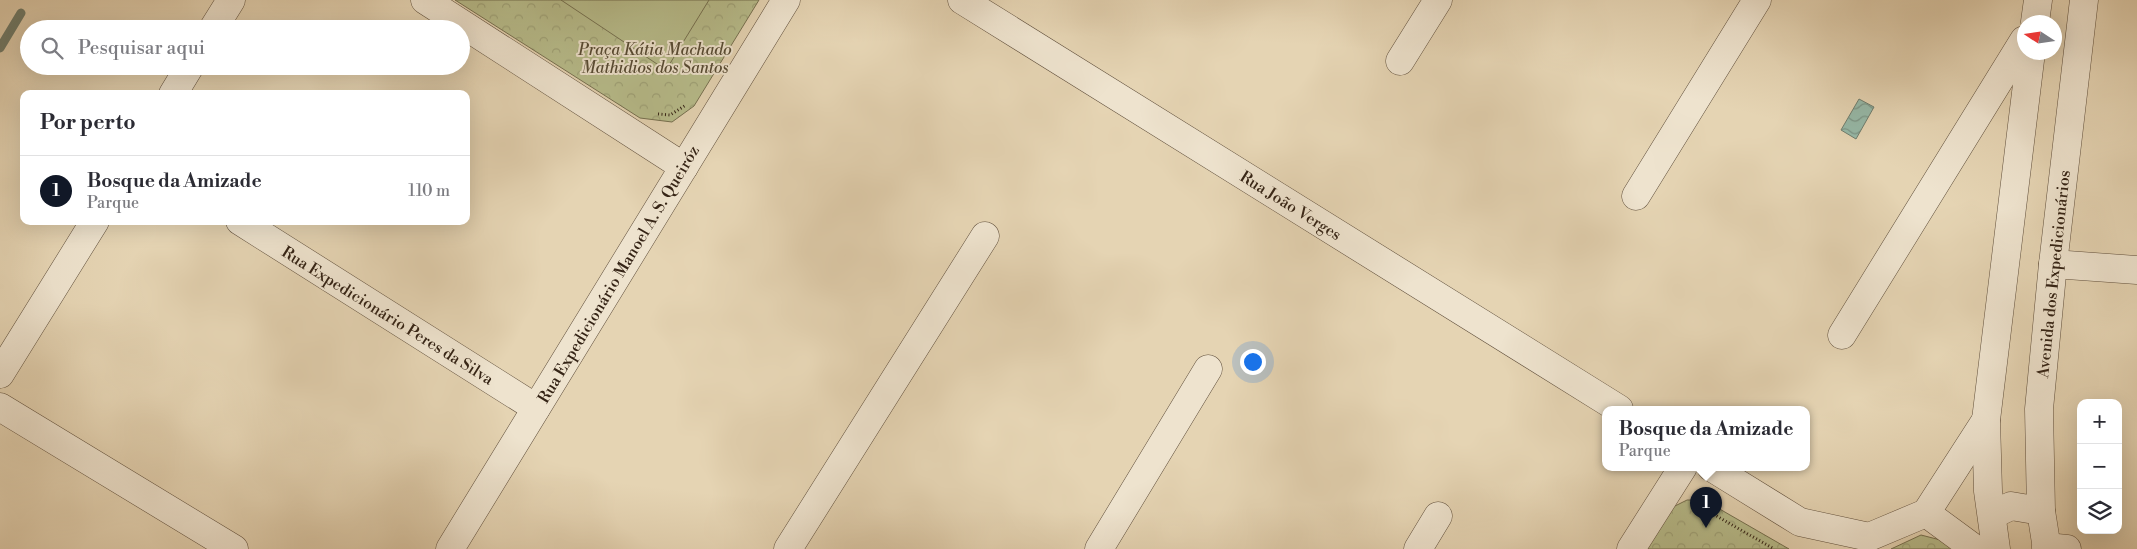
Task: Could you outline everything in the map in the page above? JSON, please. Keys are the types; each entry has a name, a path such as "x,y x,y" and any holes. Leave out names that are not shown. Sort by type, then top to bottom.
{"street":[{"path":"219,20 231,0"},
{"path":"425,0 456,20"},
{"name":"Rua Expedicionário Manoel A. S. Queiróz","path":"450,549 786,0"},
{"name":"Rua João Verges","path":"962,0 1614,406"},
{"path":"1400,61 1438,0"},
{"path":"1636,196 1757,0"},
{"path":"2036,15 2038,0"},
{"name":"Avenida dos Expedicionários","path":"2053,548 2041,511 2039,409 2052,264 2084,0"},
{"path":"470,29 684,167"},
{"path":"1842,335 2017,51"},
{"path":"1996,549 1988,491 1986,420 2030,60"},
{"path":"175,90 185,75"},
{"path":"0,374 93,225"},
{"name":"Rua Expedicionário Peres da Silva","path":"246,225 536,408"},
{"path":"788,549 985,236"},
{"path":"2052,264 2137,270"},
{"path":"1099,549 1208,369"},
{"path":"0,406 234,549"},
{"path":"1717,471 1800,522 1869,536 1926,513 1986,420"},
{"path":"1631,549 1680,471"},
{"path":"1992,515 2011,506 2041,511"},
{"path":"1926,513 1975,549"},
{"path":"1418,549 1438,516"}],"path":[{"path":"652,113 670,116 691,102"},
{"path":"1684,510 1701,507 1774,549"}],"green space":[{"name":"Praça Kátia Machado Mathidios dos Santos","path":"455,0 759,0 694,106 672,122 640,118"},
{"path":"561,0 709,0 666,70"},
{"path":"1687,500 1704,500 1789,549 1647,549 1673,507"},
{"path":"1921,535 1960,545 1964,549 1891,549"}],"water":[{"path":"1859,99 1874,107 1856,139 1841,130"}],"waterway":[{"path":"0,48 21,13"}],"place":[{"name":"Bosque da Amizade","path":"1706,528"}]}
